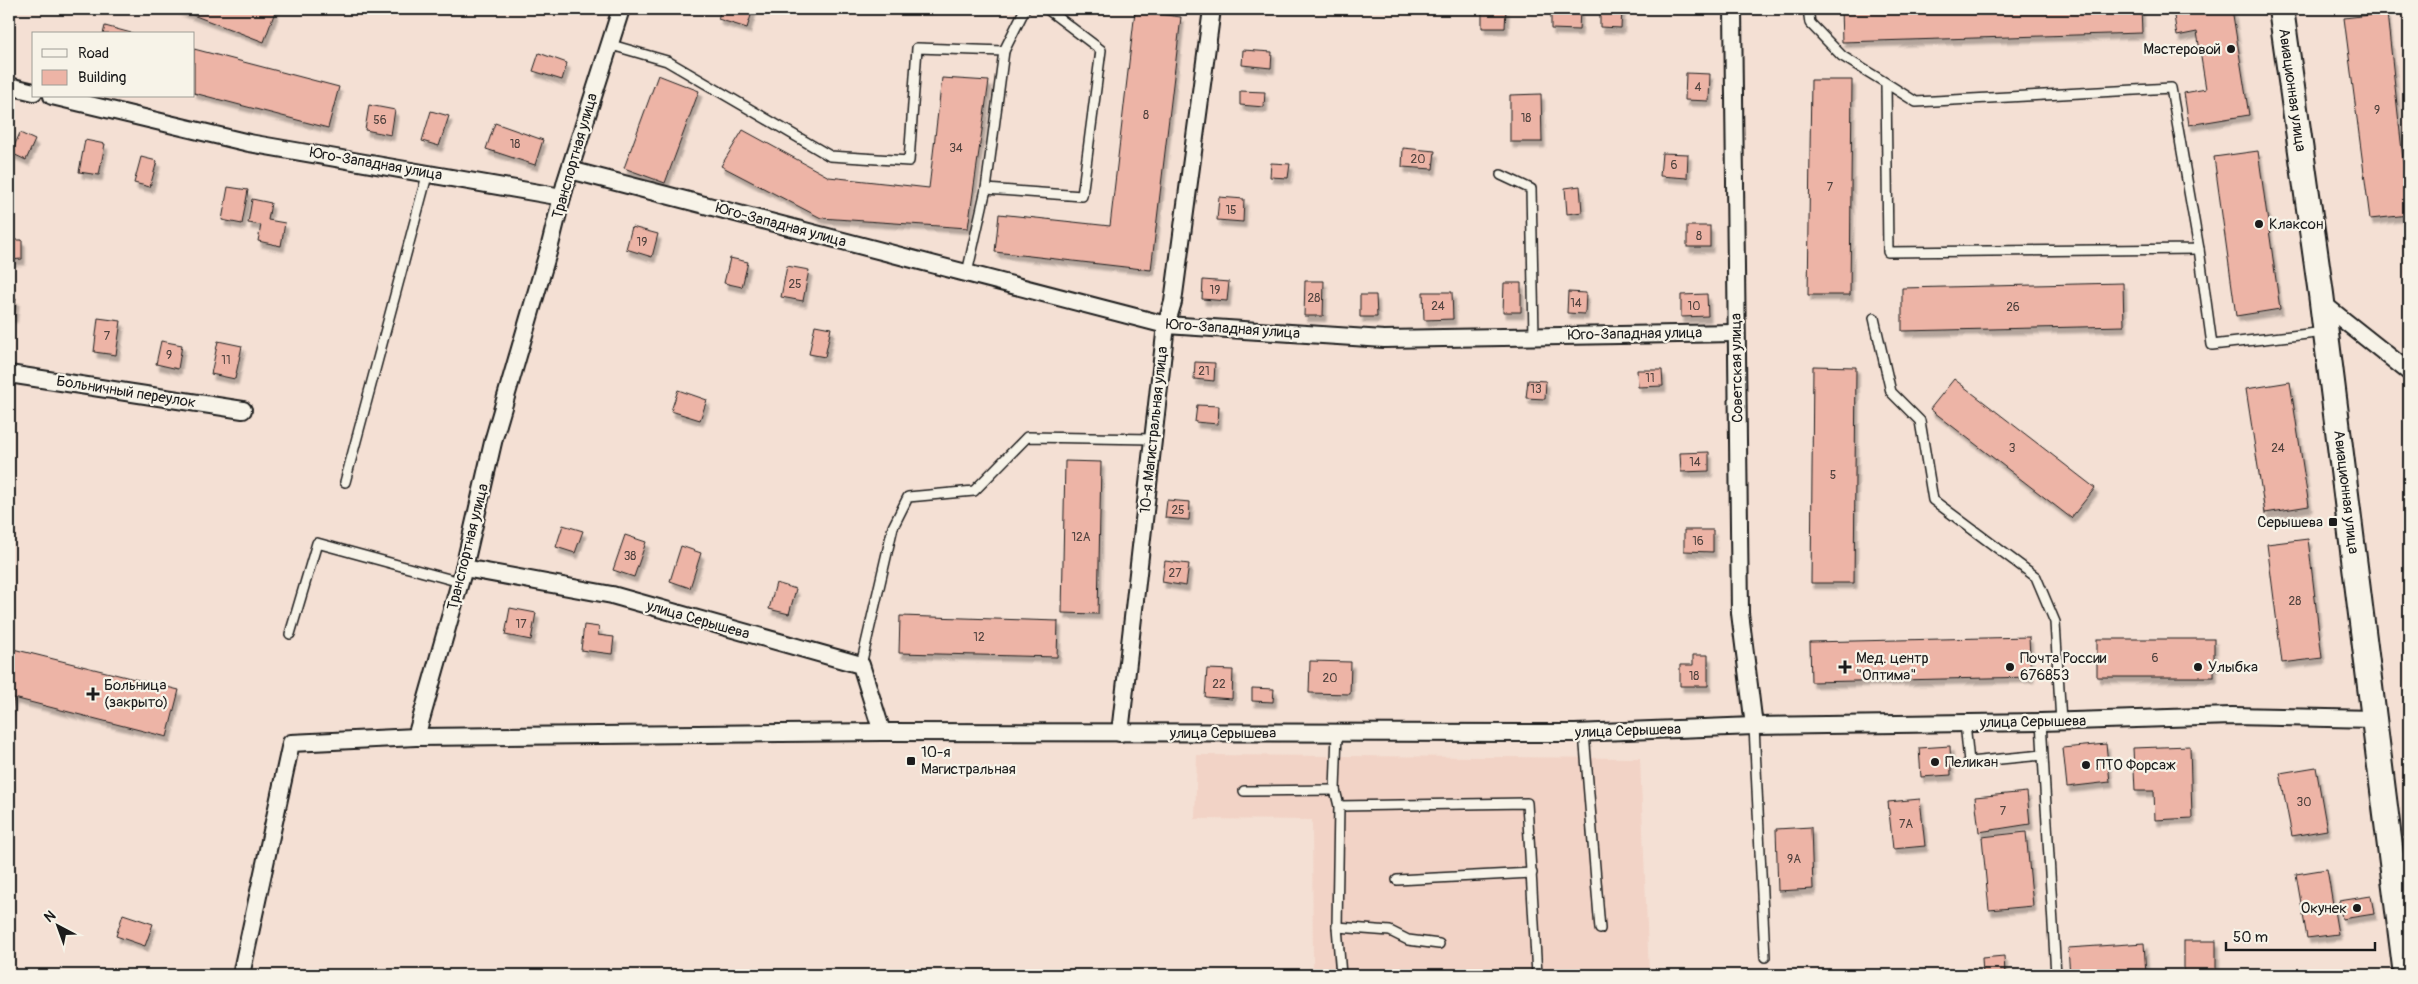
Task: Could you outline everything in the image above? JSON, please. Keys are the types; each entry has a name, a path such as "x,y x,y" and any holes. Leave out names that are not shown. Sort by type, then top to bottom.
{"street":[{"name":"Транспортная улица","path":"416,737 462,575 494,438 549,249 562,197 608,44 622,9"},
{"name":"10-я Магистральная улица","path":"1120,733 1166,325 1173,302 1212,9"},
{"name":"Советская улица","path":"1733,9 1740,613 1754,726"},
{"name":"Авиационная улица","path":"2281,9 2326,332 2406,975"},
{"path":"9,86 32,92"},
{"name":"Юго-Западная улица","path":"60,98 249,143 428,172 562,197"},
{"name":"Юго-Западная улица","path":"570,170 1166,325 1384,338 1736,333"},
{"path":"2322,303 2409,372"},
{"name":"Больничный переулок","path":"9,374 244,410"},
{"name":"улица Серышева","path":"462,575 612,595 861,666"},
{"path":"861,666 882,732"},
{"name":"улица Серышева","path":"416,737 882,732 1584,733 1754,726 2061,722 2232,716 2374,719"},
{"path":"242,975 292,743 416,737"}],"lane":[{"path":"967,273 986,189 1004,51 1025,9"},
{"path":"986,189 1082,196 1101,50 1047,9"},
{"path":"1808,9 1810,23 1842,56 1916,102 2171,88 2199,249 2212,345 2326,332"},
{"path":"608,44 667,61 830,156 909,161 917,48 1004,51"},
{"path":"1886,83 1888,252 2199,249"},
{"path":"346,482 428,172"},
{"path":"1501,175 1531,189 1534,336"},
{"path":"1874,318 1891,392 1920,421 1933,500 2036,577 2056,622 2061,722"},
{"path":"861,666 893,526 908,497 974,491 1028,436 1153,439"},
{"path":"290,634 316,542 462,575"},
{"path":"2041,722 2056,975"},
{"path":"1965,723 1969,762 2043,755"},
{"path":"1754,726 1765,957"},
{"path":"1337,733 1335,790 1339,806 1337,927 1341,975"},
{"path":"1584,733 1600,929"},
{"path":"1244,791 1335,790"},
{"path":"1339,806 1527,803 1537,975"},
{"path":"1397,880 1532,872"},
{"path":"1337,927 1390,931 1408,940 1439,944"}],"shaded area":[{"path":"1197,755 1640,758 1649,975 1313,975 1312,820 1195,819"}],"building":[{"path":"177,9 276,9 264,42"},
{"path":"721,9 753,9 747,28 718,19"},
{"path":"1482,9 1506,9 1505,28 1482,28"},
{"path":"1551,9 1580,9 1579,30 1551,29"},
{"path":"1600,9 1622,9 1621,28 1600,27"},
{"path":"1841,9 2141,9 2142,33 1842,42"},
{"path":"2173,9 2232,9 2249,115 2189,125 2184,93 2206,89 2197,32 2177,36"},
{"path":"1135,11 1181,17 1151,270 995,252 999,214 1110,226"},
{"path":"2387,13 2409,215 2370,219 2344,18"},
{"path":"105,26 128,32 104,32"},
{"path":"195,49 339,87 328,128 195,93"},
{"path":"1243,50 1272,52 1271,68 1242,65"},
{"path":"539,53 567,63 562,80 533,71"},
{"path":"1686,73 1710,74 1709,101 1685,100"},
{"path":"658,75 699,91 665,183 624,168"},
{"path":"942,78 989,81 968,228 821,218 721,166 743,130 829,177 929,188"},
{"path":"1811,80 1852,80 1850,295 1808,295"},
{"path":"1240,91 1265,92 1264,107 1240,105"},
{"path":"1541,94 1542,142 1510,142 1510,95"},
{"path":"369,105 395,110 391,135 365,130"},
{"path":"431,111 449,116 439,146 422,141"},
{"path":"495,123 543,140 535,165 486,149"},
{"path":"20,133 35,140 26,160 11,153"},
{"path":"85,140 105,144 99,175 79,172"},
{"path":"1403,148 1435,151 1433,169 1402,167"},
{"path":"2258,151 2280,309 2236,316 2214,157"},
{"path":"1662,153 1688,154 1687,178 1660,176"},
{"path":"141,157 157,161 150,187 134,183"},
{"path":"1271,163 1290,164 1288,178 1270,177"},
{"path":"1580,186 1582,212 1567,214 1565,188"},
{"path":"228,187 248,190 242,224 222,220"},
{"path":"1219,197 1244,199 1243,222 1217,220"},
{"path":"252,199 271,203 268,220 285,223 281,246 258,241 261,225 248,223"},
{"path":"1687,226 1710,226 1710,247 1687,247"},
{"path":"632,227 658,234 652,257 626,249"},
{"path":"9,240 22,240 22,259 9,260"},
{"path":"730,258 748,262 742,287 724,283"},
{"path":"787,266 809,270 803,301 781,297"},
{"path":"1203,280 1229,282 1227,301 1202,299"},
{"path":"1305,281 1324,281 1323,316 1304,316"},
{"path":"1504,283 1521,283 1521,312 1503,312"},
{"path":"2123,283 2124,326 1902,331 1902,288"},
{"path":"1423,292 1452,292 1453,319 1424,320"},
{"path":"1568,292 1586,293 1585,314 1567,313"},
{"path":"1707,294 1708,316 1681,317 1681,295"},
{"path":"1360,295 1376,295 1377,317 1360,317"},
{"path":"9,298 16,299 14,317 9,317"},
{"path":"98,318 121,321 116,355 94,352"},
{"path":"815,325 831,328 825,357 809,354"},
{"path":"161,341 182,345 178,369 156,364"},
{"path":"218,341 242,346 235,379 211,374"},
{"path":"1195,362 1215,363 1214,381 1194,379"},
{"path":"1813,366 1856,367 1854,583 1811,583"},
{"path":"1637,370 1662,370 1663,386 1638,387"},
{"path":"1954,379 2095,488 2071,518 1930,409"},
{"path":"1528,380 1546,381 1545,399 1526,398"},
{"path":"2290,382 2309,506 2265,513 2246,389"},
{"path":"678,390 707,400 700,420 671,411"},
{"path":"1197,405 1219,406 1218,424 1195,422"},
{"path":"1709,452 1709,471 1681,472 1680,453"},
{"path":"1065,461 1101,462 1098,614 1062,613"},
{"path":"1167,500 1190,502 1189,520 1165,518"},
{"path":"563,525 583,531 575,553 556,547"},
{"path":"1684,530 1713,530 1713,552 1684,551"},
{"path":"625,535 646,542 634,577 613,570"},
{"path":"2308,539 2322,658 2282,663 2267,544"},
{"path":"681,546 701,553 690,588 670,581"},
{"path":"1165,561 1189,564 1186,586 1162,582"},
{"path":"776,583 796,589 789,614 769,609"},
{"path":"510,608 536,613 531,640 505,635"},
{"path":"900,616 1058,621 1057,657 899,653"},
{"path":"584,625 599,627 598,635 614,637 612,654 581,650"},
{"path":"2029,637 2031,677 1811,682 1810,642"},
{"path":"2097,639 2214,639 2214,677 2097,677"},
{"name":"Больница (закрыто)","path":"9,648 179,690 167,737 14,698 9,719"},
{"path":"1693,655 1708,655 1708,686 1680,686 1680,665 1693,665"},
{"path":"1310,661 1351,662 1350,694 1309,693"},
{"path":"1207,669 1233,670 1232,699 1205,697"},
{"path":"1252,688 1274,689 1273,702 1252,701"},
{"name":"ПТО Форсаж","path":"2106,744 2110,782 2067,787 2063,748"},
{"name":"Пеликан","path":"1950,746 1951,775 1921,777 1919,748"},
{"path":"2190,746 2192,818 2155,820 2154,791 2135,791 2133,748"},
{"path":"2316,767 2327,830 2292,836 2280,773"},
{"path":"2027,792 2030,824 1979,832 1975,797"},
{"path":"1920,799 1925,846 1893,849 1888,802"},
{"path":"1811,827 1813,889 1778,891 1776,829"},
{"path":"2026,832 2033,906 1989,910 1982,837"},
{"path":"2327,869 2338,934 2307,938 2296,874"},
{"path":"2371,896 2374,914 2342,919 2339,901"},
{"path":"123,914 153,924 145,946 116,936"},
{"path":"2184,941 2216,941 2216,975 2184,975"},
{"path":"2144,943 2146,975 2070,975 2068,948"},
{"path":"2004,956 2005,975 1983,975 1982,958"}],"place":[{"name":"Мастеровой","path":"2231,49"},
{"name":"Клаксон","path":"2259,224"},
{"name":"Серышева","path":"2333,522"},
{"name":"Мед. центр \"Оптима\"","path":"1845,667"},
{"name":"Почта России 676853","path":"2010,667"},
{"name":"Улыбка","path":"2198,667"},
{"name":"Больница (закрыто)","path":"93,694"},
{"name":"10-я Магистральная","path":"911,761"},
{"name":"Пеликан","path":"1935,762"},
{"name":"ПТО Форсаж","path":"2086,765"},
{"name":"Окунек","path":"2357,908"}]}
